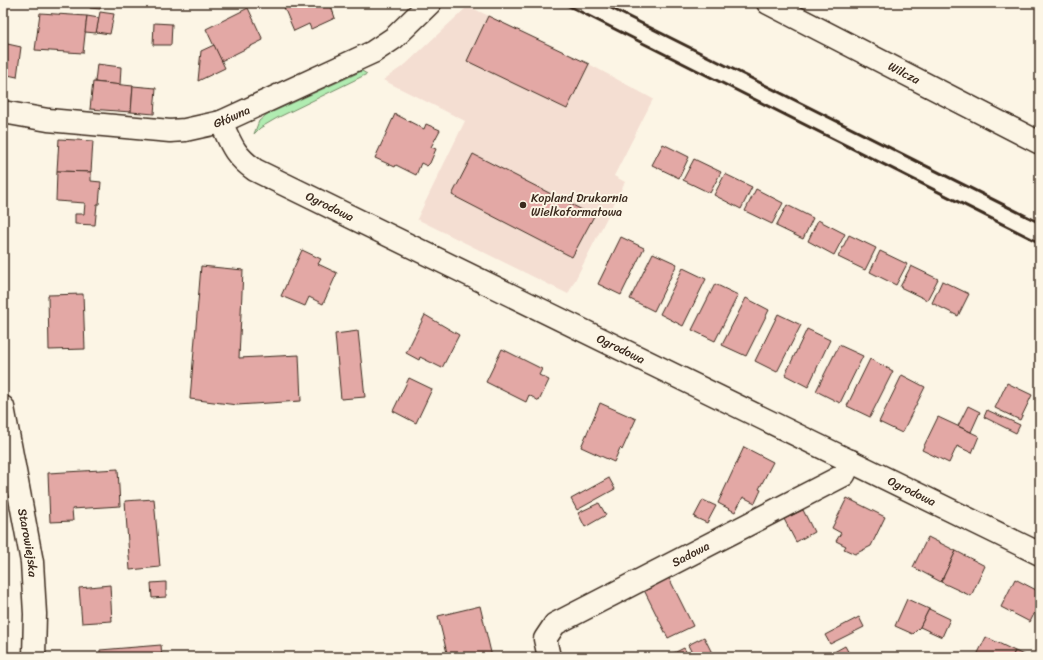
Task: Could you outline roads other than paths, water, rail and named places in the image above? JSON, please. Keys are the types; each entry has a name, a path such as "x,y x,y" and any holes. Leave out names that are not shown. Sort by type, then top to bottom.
{"street":[{"name":"Główna","path":"3,112 48,120 170,131 185,130 220,122 373,52 394,38 430,3"},
{"name":"Wilcza","path":"768,3 1040,142"},
{"name":"Ogrodowa","path":"220,122 232,147 240,159 255,170 1040,554"},
{"name":"Starowiejska","path":"3,407 32,562 35,614 34,657"},
{"name":"Sadowa","path":"549,657 545,639 555,624 844,474 851,461"}],"railway":[{"path":"563,3 1040,243"},
{"path":"601,3 1040,223"}],"place":[{"name":"Kopland Drukarnia Wielkoformatowa","path":"523,205"}]}
